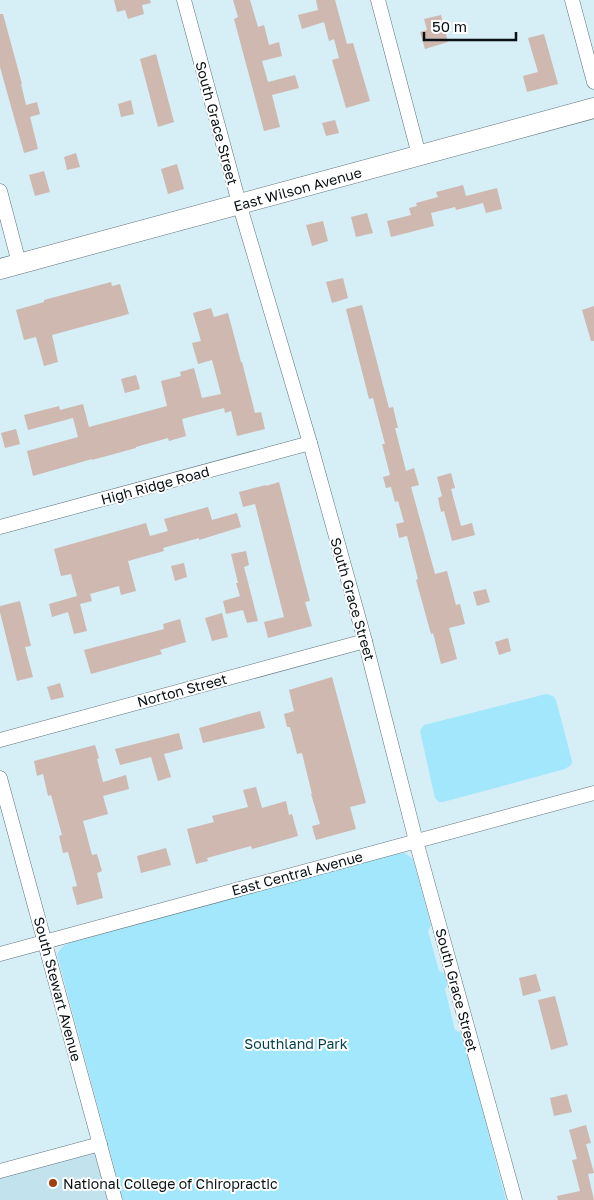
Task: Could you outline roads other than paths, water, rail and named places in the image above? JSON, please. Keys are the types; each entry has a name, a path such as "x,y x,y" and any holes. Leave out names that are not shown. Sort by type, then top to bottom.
{"street":[{"name":"South Grace Street","path":"184,0 239,204 310,443 365,641 416,841 516,1200"},
{"path":"378,0 420,155"},
{"path":"572,0 594,82"},
{"name":"East Wilson Avenue","path":"0,269 594,108"},
{"path":"0,191 19,264"},
{"name":"High Ridge Road","path":"0,527 310,443"},
{"name":"Norton Street","path":"0,740 365,641"},
{"name":"South Stewart Avenue","path":"0,778 116,1200"},
{"name":"East Central Avenue","path":"0,954 594,793"},
{"path":"0,1171 100,1144"}],"place":[{"name":"National College of Chiropractic","path":"53,1183"}],"park label":[{"name":"Southland Park","path":"296,1043"}]}
